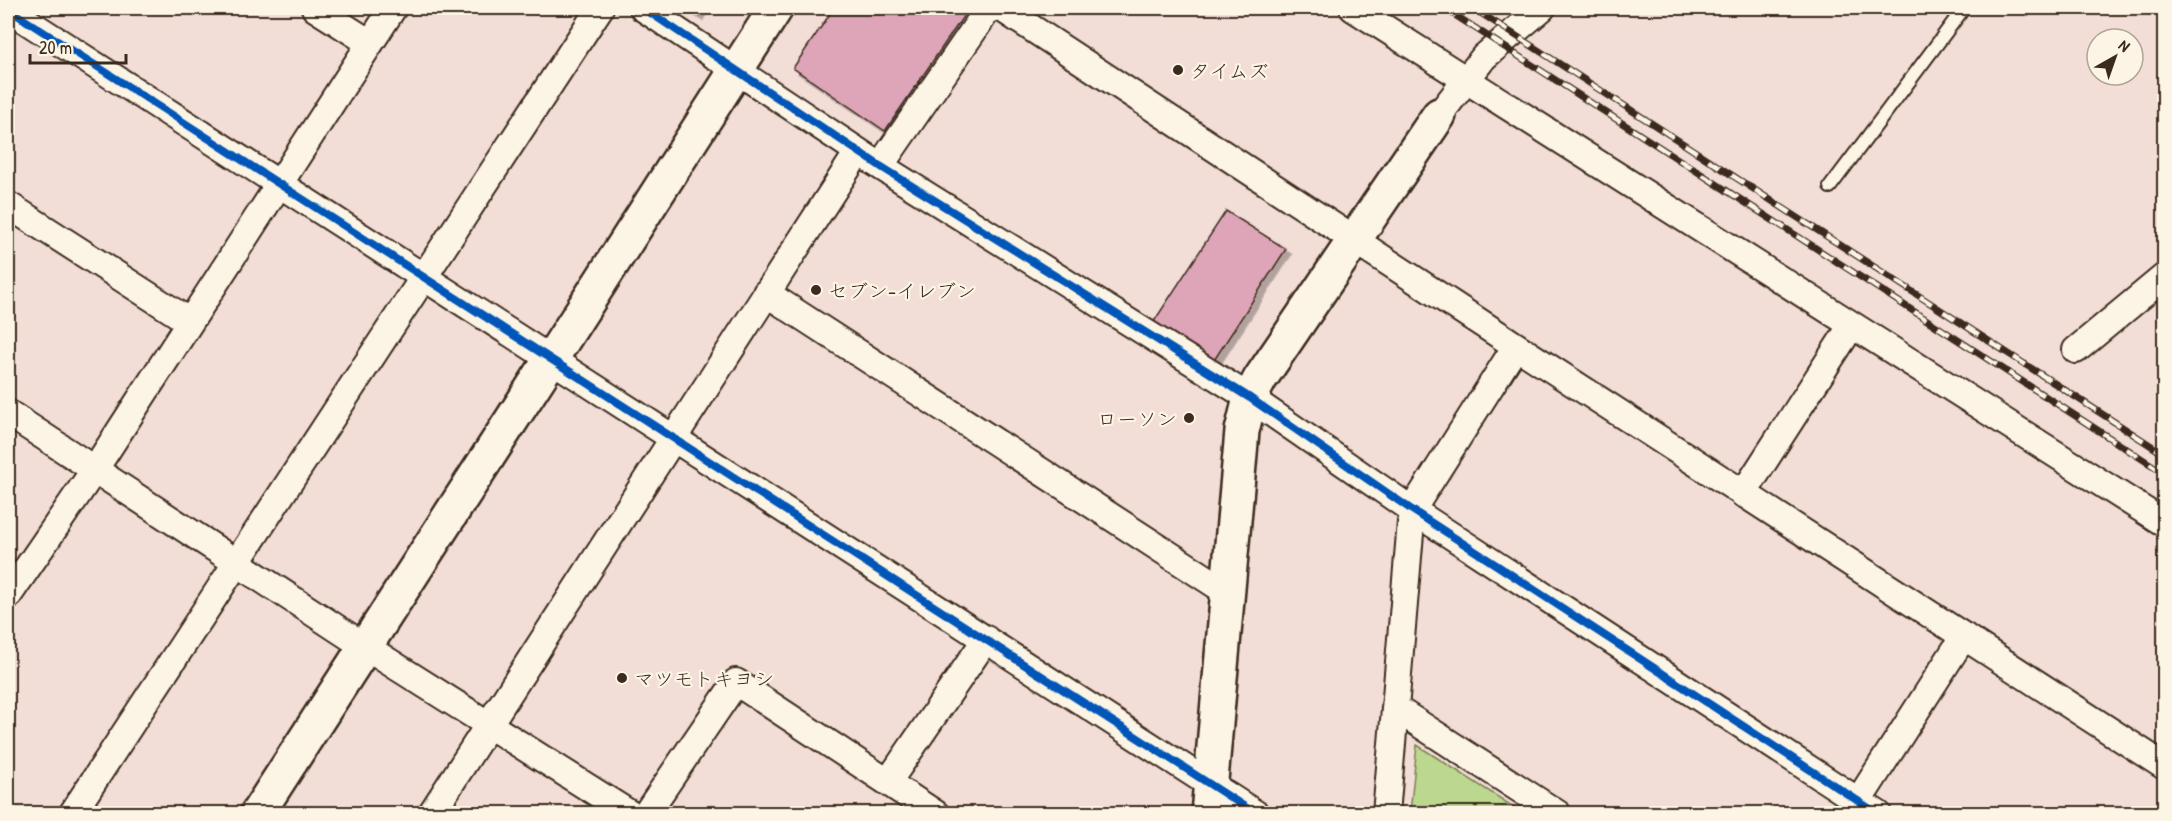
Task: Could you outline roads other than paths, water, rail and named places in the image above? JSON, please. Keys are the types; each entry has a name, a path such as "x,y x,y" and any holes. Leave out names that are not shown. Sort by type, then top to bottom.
{"street":[{"path":"315,8 370,43"},
{"path":"8,596 95,470 393,8"},
{"path":"72,813 238,562 422,276 600,8"},
{"path":"643,8 858,152 1250,399 1412,510 1862,809 1964,636"},
{"path":"257,813 776,8"},
{"path":"880,166 989,8"},
{"path":"1001,8 1743,494 2164,766"},
{"path":"1353,8 2164,523"},
{"path":"1209,798 1242,431 1250,399 1260,379 1466,79 1484,57 1542,8"},
{"path":"8,9 986,639 1209,798 1256,813"},
{"path":"431,813 858,152"},
{"path":"8,205 190,322"},
{"path":"2076,350 2164,277"},
{"path":"766,292 1227,592"},
{"path":"1743,494 1852,326"},
{"path":"1386,813 1412,510 1516,346"},
{"path":"8,413 364,646 630,813"},
{"path":"888,782 986,639"},
{"path":"646,813 736,682 936,813"},
{"path":"1395,708 1558,813"}],"lane":[{"path":"1830,187 1964,8"}],"railway":[{"path":"1444,8 2164,473"},
{"path":"1473,8 2164,454"}],"place":[{"name":"タイムズ","path":"1178,70"},
{"name":"セブン-イレブン","path":"816,290"},
{"name":"ローソン","path":"1189,418"},
{"name":"マツモトキヨシ","path":"622,678"}]}
